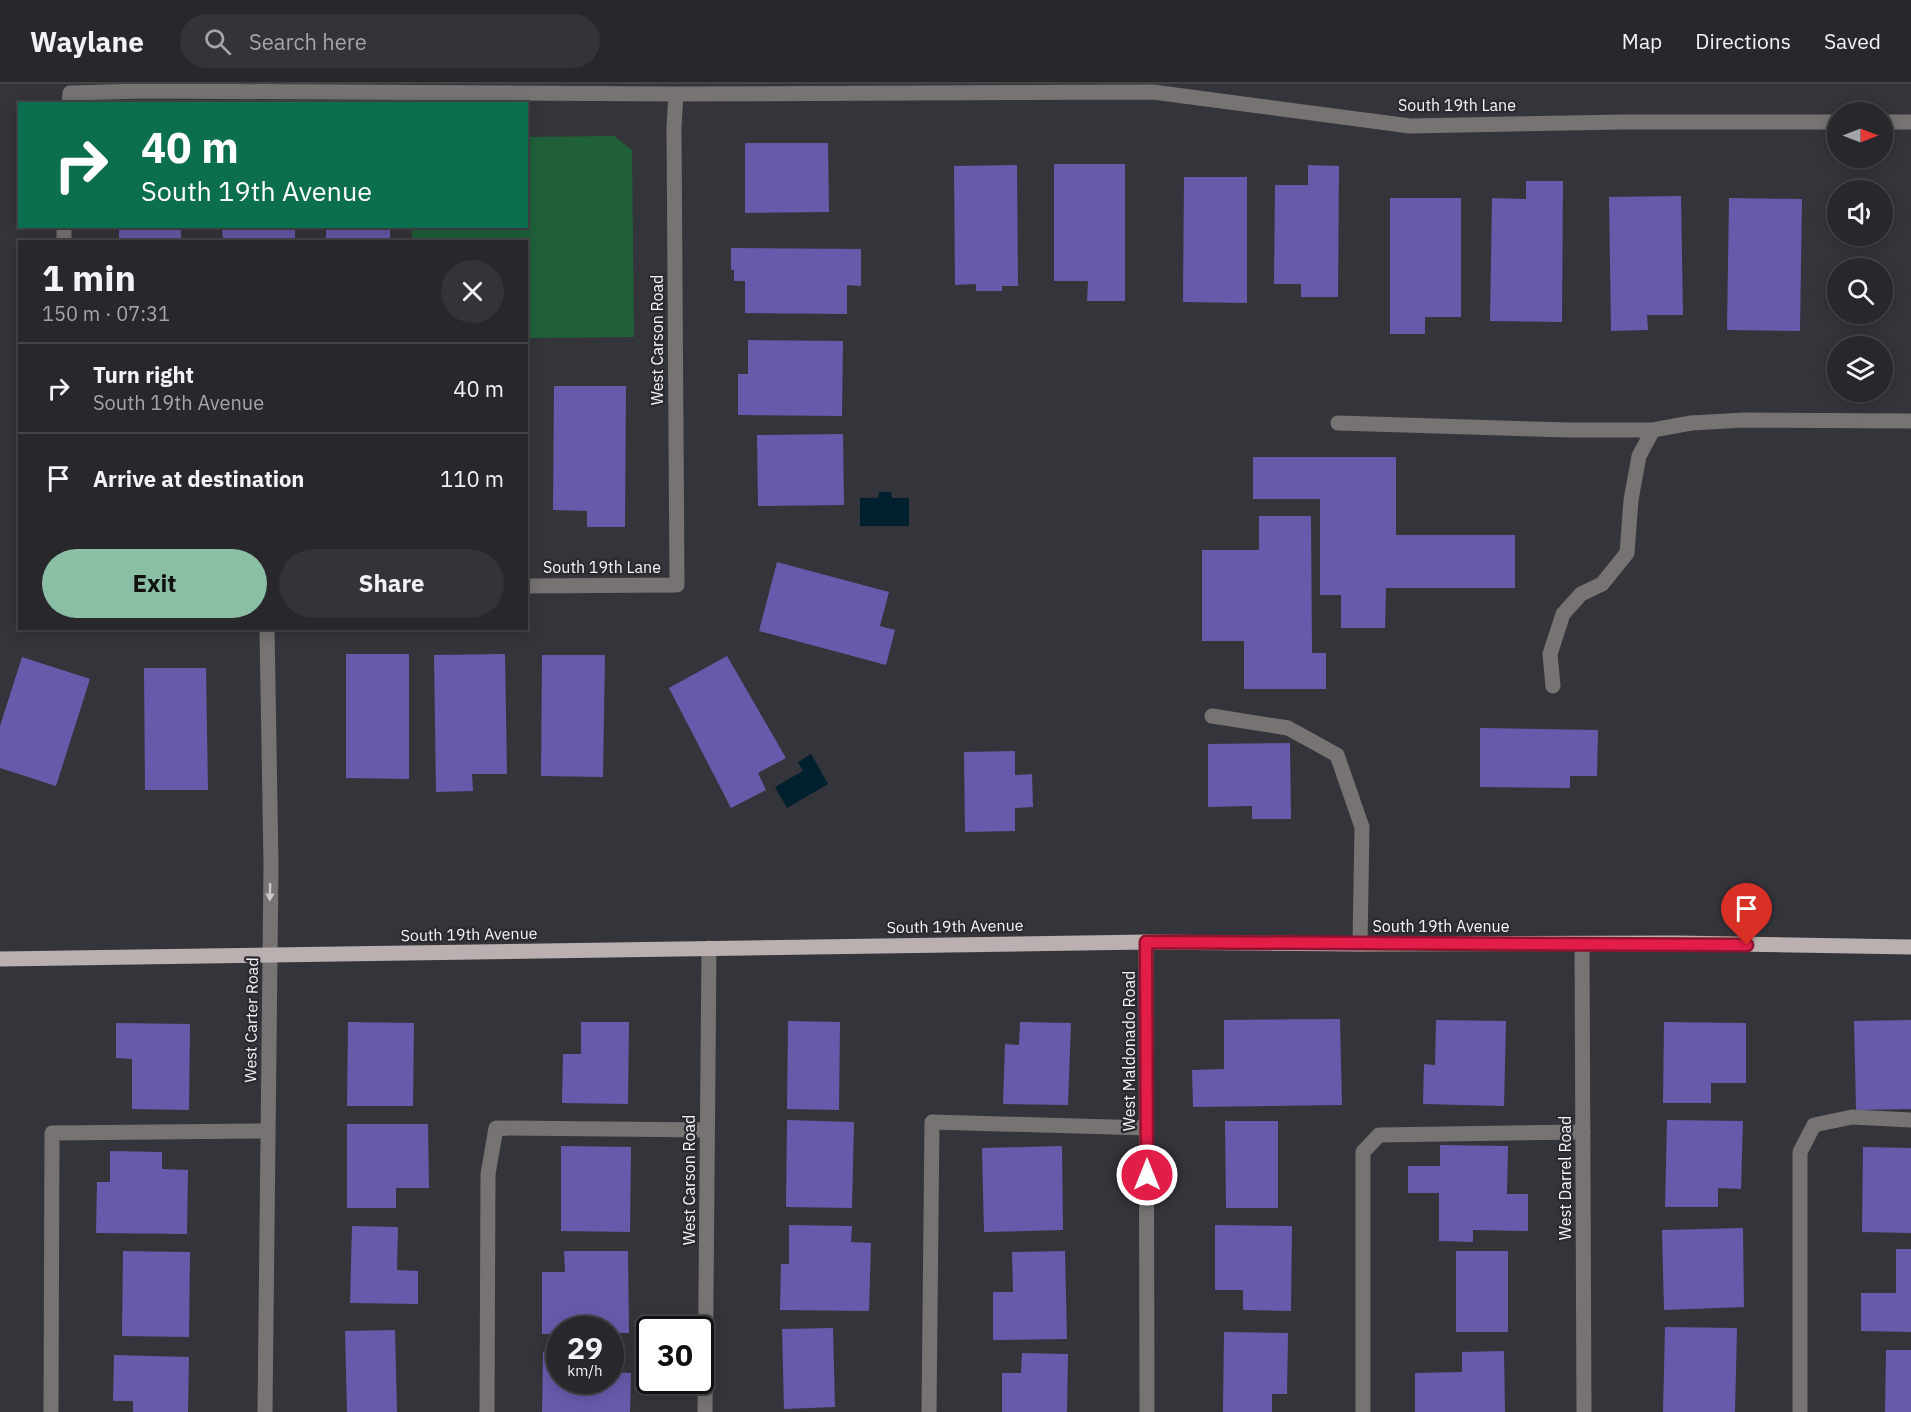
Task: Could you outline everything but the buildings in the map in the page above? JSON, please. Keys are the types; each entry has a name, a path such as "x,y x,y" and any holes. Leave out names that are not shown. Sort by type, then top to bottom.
{"main road":[{"name":"South 19th Avenue","path":"0,959 1146,942 1911,947"}],"street":[{"name":"South 19th Lane","path":"70,98 144,91 676,94 1153,92 1410,126 1623,122 1827,122"},
{"name":"West Carson Road","path":"676,94 674,127 677,585"},
{"path":"1893,122 1911,122"},
{"path":"1338,423 1569,430 1653,430 1691,423 1744,420 1911,421"},
{"path":"1553,686 1550,654 1563,614 1581,594 1602,584 1627,554 1631,500 1639,456 1653,430"},
{"name":"South 19th Lane","path":"528,586 677,585"},
{"name":"West Carter Road","path":"265,1412 271,834 267,630"},
{"path":"1212,716 1288,728 1337,755 1362,827 1360,944"},
{"name":"West Maldonado Road","path":"1146,942 1147,1412"},
{"name":"West Darrel Road","path":"1582,944 1584,1412"},
{"name":"West Carson Road","path":"705,1412 709,948"},
{"path":"1800,1412 1800,1152 1814,1125 1852,1117 1911,1120"},
{"path":"930,1412 932,1122 1147,1128"},
{"path":"487,1412 488,1174 496,1128 707,1130"},
{"path":"51,1412 52,1133 267,1131"},
{"path":"1363,1412 1363,1152 1379,1135 1583,1132"}],"green space":[{"path":"614,136 632,150 634,337 528,338 528,240 412,240 412,228 528,228 528,137"}],"water":[{"path":"879,492 891,492 892,498 909,498 909,526 860,526 860,498 878,498"},
{"path":"811,754 828,784 787,808 775,787 803,771 798,762"}],"route":[{"path":"1147,1175 1146,942 1747,945"}]}
